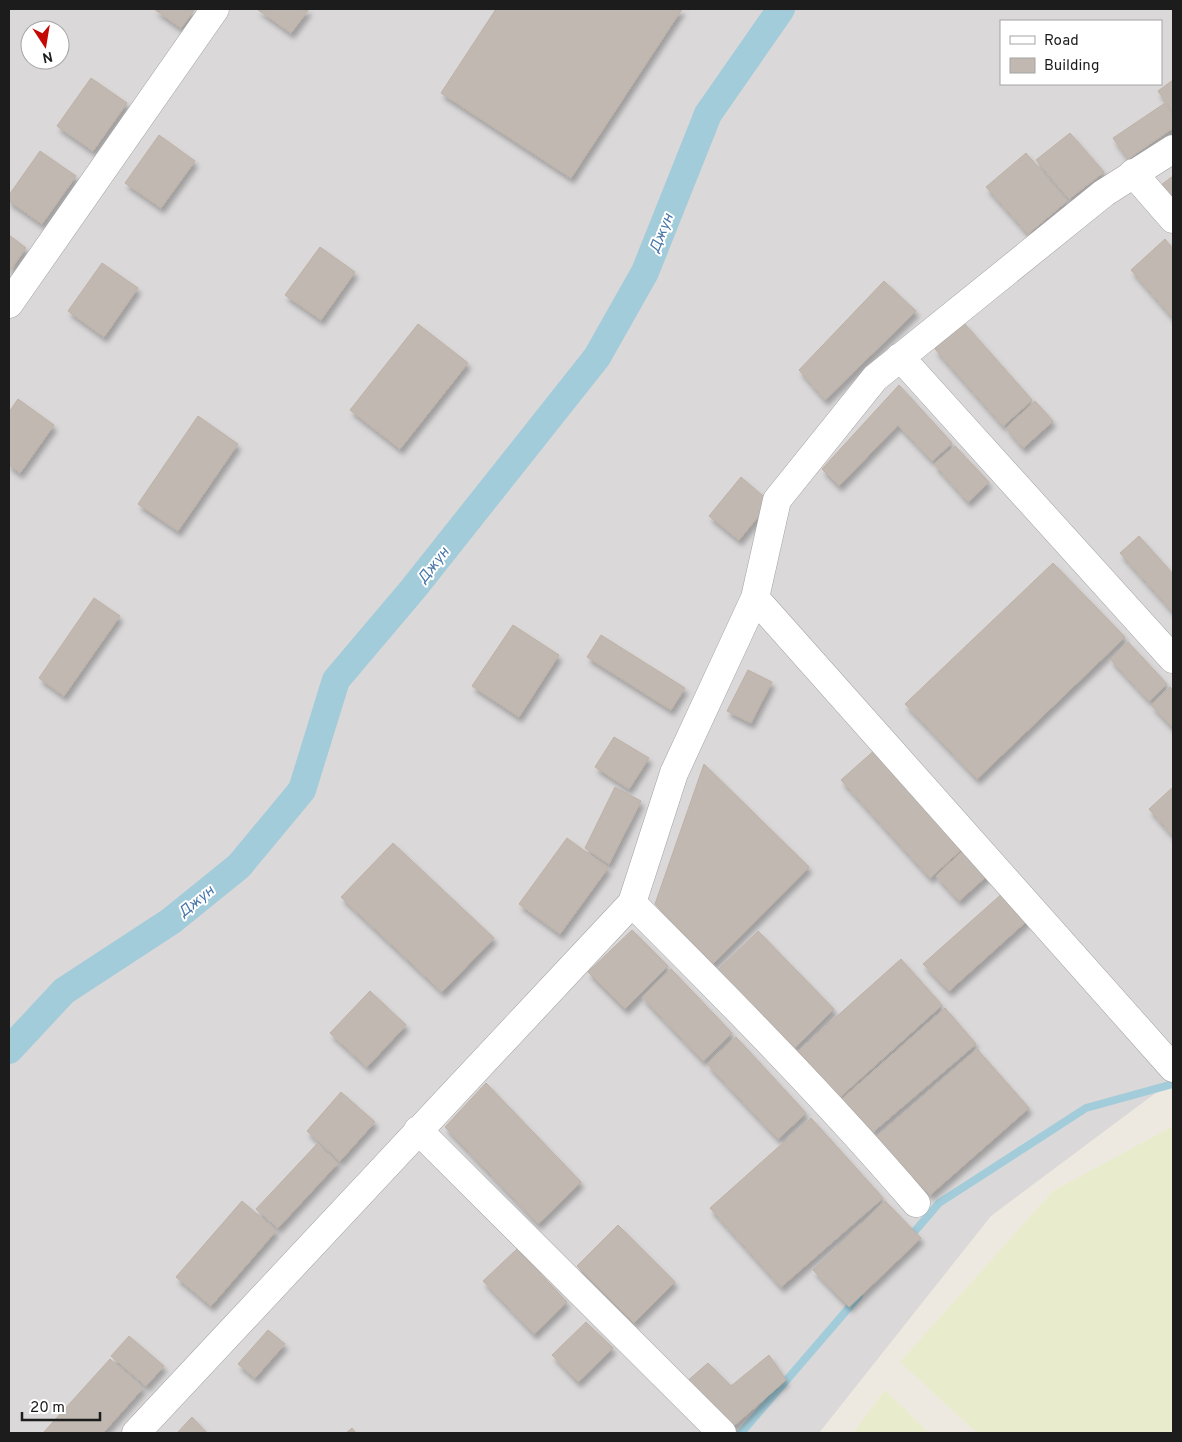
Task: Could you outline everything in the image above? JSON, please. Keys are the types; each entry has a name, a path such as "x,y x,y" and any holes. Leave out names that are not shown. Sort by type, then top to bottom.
{"street":[{"path":"9,304 215,9"},
{"path":"136,1433 632,903 674,773 755,598 777,500 875,378 1096,199 1133,173 1173,149"},
{"path":"1133,173 1173,219"},
{"path":"900,357 1173,659"},
{"path":"755,598 1173,1068"},
{"path":"632,903 777,1048 848,1124 916,1203"},
{"path":"418,1130 722,1433"}],"shaded area":[{"path":"9,9 1173,9 1173,1080 991,1216 819,1433 9,1433"}],"green space":[{"path":"1173,1126 1173,1433 977,1433 900,1362 1053,1191"},
{"path":"885,1390 929,1433 853,1433"}],"building":[{"path":"154,9 195,9 181,28"},
{"path":"257,9 309,9 291,33"},
{"path":"496,9 682,9 571,178 441,93"},
{"path":"91,78 127,103 93,151 57,126"},
{"path":"1173,80 1173,112 1158,91"},
{"path":"1165,103 1173,115 1173,128 1128,159 1113,138"},
{"path":"1070,133 1104,172 1069,199 1036,160"},
{"path":"159,135 195,161 161,208 125,183"},
{"path":"40,151 76,176 42,224 9,201 9,195"},
{"path":"1026,153 1067,201 1028,234 986,187"},
{"path":"1173,176 1173,200 1161,185"},
{"path":"9,235 26,248 9,272"},
{"path":"1165,239 1173,249 1173,318 1131,270"},
{"path":"320,247 355,272 321,320 285,295"},
{"path":"102,263 138,288 104,337 68,311"},
{"path":"884,281 916,311 825,400 799,370"},
{"path":"964,323 1032,400 1003,426 935,349"},
{"path":"418,324 468,363 400,449 350,410"},
{"path":"899,385 952,443 932,461 898,425 839,486 822,469"},
{"path":"18,399 54,425 20,473 9,465 9,412"},
{"path":"1035,401 1053,421 1023,448 1006,428"},
{"path":"198,416 238,444 178,531 138,504"},
{"path":"955,446 989,482 968,502 934,464"},
{"path":"741,477 770,502 739,540 709,516"},
{"path":"1139,536 1173,574 1173,612 1120,553"},
{"path":"1053,563 1125,637 977,779 905,704"},
{"path":"94,598 120,616 64,696 39,678"},
{"path":"513,625 559,655 519,717 472,686"},
{"path":"601,635 685,688 671,710 587,657"},
{"path":"1128,642 1167,684 1149,701 1110,659"},
{"path":"748,670 772,682 751,723 727,711"},
{"path":"1170,687 1173,691 1173,728 1151,705"},
{"path":"614,737 649,758 629,789 595,767"},
{"path":"877,748 965,846 930,878 841,780"},
{"path":"704,764 809,867 713,964 655,904"},
{"path":"615,787 641,801 609,864 585,848"},
{"path":"1173,787 1173,836 1149,809"},
{"path":"567,838 608,868 560,934 519,904"},
{"path":"393,843 494,938 442,992 341,897"},
{"path":"967,847 990,873 959,901 936,876"},
{"path":"1005,891 1030,918 949,991 923,964"},
{"path":"632,930 668,966 625,1009 588,972"},
{"path":"758,931 834,1009 795,1048 718,970"},
{"path":"901,959 942,1005 840,1097 798,1051"},
{"path":"671,969 732,1033 703,1061 642,997"},
{"path":"370,991 406,1025 367,1067 330,1033"},
{"path":"945,1008 976,1044 873,1132 842,1099"},
{"path":"736,1037 806,1113 778,1139 707,1064"},
{"path":"977,1049 1029,1108 930,1195 876,1137"},
{"path":"486,1083 581,1182 538,1224 445,1127"},
{"path":"341,1092 375,1122 340,1161 307,1131"},
{"path":"811,1118 883,1198 781,1287 710,1208"},
{"path":"317,1144 338,1163 278,1228 256,1209"},
{"path":"242,1201 276,1231 211,1306 176,1277"},
{"path":"885,1201 921,1238 849,1307 813,1270"},
{"path":"618,1225 675,1282 634,1323 577,1266"},
{"path":"517,1249 567,1302 534,1334 483,1281"},
{"path":"586,1322 613,1348 578,1382 552,1355"},
{"path":"268,1330 285,1344 255,1378 238,1364"},
{"path":"129,1336 164,1366 146,1386 111,1356"},
{"path":"769,1355 786,1380 728,1431 685,1383 708,1363 731,1386"},
{"path":"110,1359 143,1388 103,1433 43,1433"},
{"path":"192,1417 207,1433 177,1433"},
{"path":"352,1428 356,1433 346,1433"}],"waterway":[{"name":"Джун","path":"9,1050 64,991 171,921 239,866 302,790 336,680 413,589 597,357 645,272 708,114 781,9"},
{"path":"909,1238 939,1203 1086,1108 1173,1084"},
{"path":"741,1433 859,1296"}]}
